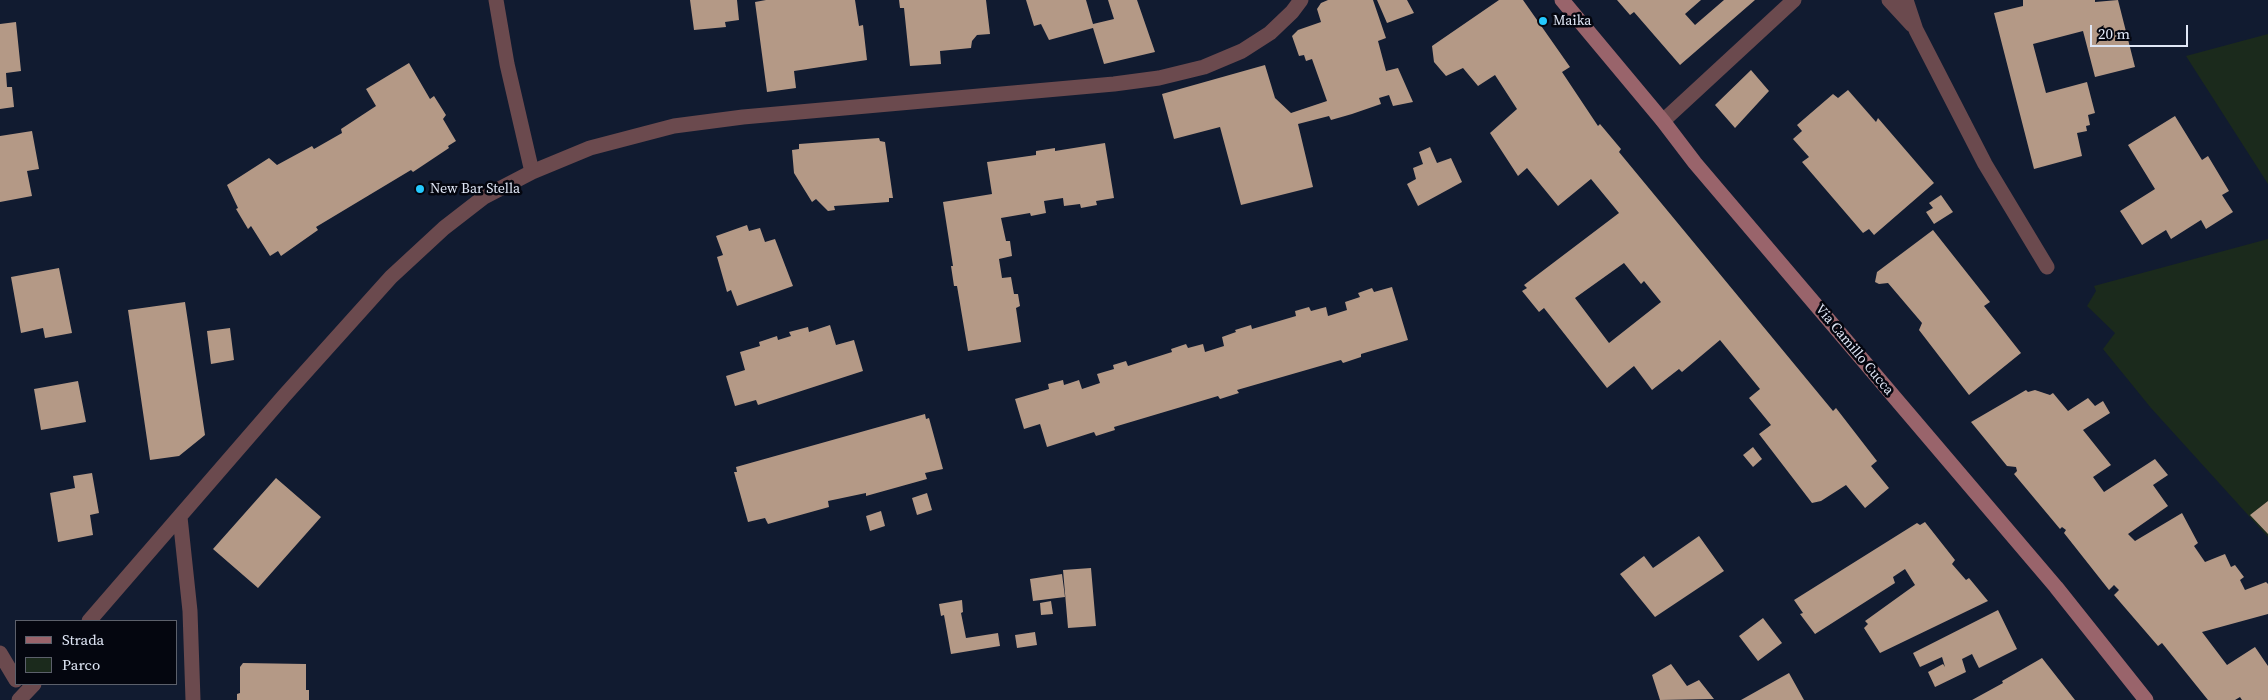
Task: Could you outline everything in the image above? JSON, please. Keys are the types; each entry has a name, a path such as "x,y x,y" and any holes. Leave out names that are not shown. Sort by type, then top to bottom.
{"street":[{"path":"496,0 507,64 532,172"},
{"path":"89,620 391,276 444,228 484,197 532,172 590,148 674,126 743,117 1114,84 1159,78 1204,67 1242,51 1270,33 1292,12 1301,0"},
{"name":"Via Camillo Cucca","path":"1562,0 1663,121 1695,163 2056,587 2146,700"},
{"path":"1889,0 1916,30"},
{"path":"1906,0 1916,30 1985,164 2047,267"},
{"path":"1663,121 1794,1"},
{"path":"180,517 190,611 193,700"},
{"path":"0,653 15,678"}],"green space":[{"path":"2268,34 2268,184 2186,56"},
{"path":"2268,239 2268,537 2151,408 2103,349 2115,333 2087,306 2096,291 2094,286"}],"building":[{"path":"690,0 737,0 739,20 725,22 726,27 694,30"},
{"path":"766,0 855,0 859,26 863,25 867,60 794,71 796,88 767,92 755,2"},
{"path":"899,0 986,0 990,34 977,35 972,41 971,48 940,51 941,64 910,66 904,8 900,8"},
{"path":"1026,0 1086,0 1093,24 1114,19 1108,0 1137,0 1155,52 1104,64 1093,28 1049,40 1041,24 1034,26"},
{"path":"1328,0 1373,0 1386,38 1378,41 1386,71 1398,68 1413,102 1393,106 1389,95 1379,98 1381,104 1352,114 1331,120 1329,116 1298,124 1313,187 1241,205 1220,127 1174,139 1162,94 1265,65 1275,98 1291,113 1327,101 1312,59 1306,61 1304,55 1299,56 1292,36 1298,30 1321,22 1317,9 1321,3"},
{"path":"1377,0 1407,0 1414,13 1387,23"},
{"path":"1499,0 1523,0 1570,67 1562,72 1598,126 1600,124 1621,149 1619,152 1833,411 1836,408 1877,461 1871,466 1889,488 1865,508 1846,485 1821,501 1812,503 1759,434 1771,425 1749,398 1760,389 1720,340 1682,372 1679,369 1652,390 1634,366 1607,388 1544,308 1539,312 1522,291 1527,288 1524,285 1619,213 1591,179 1558,206 1527,168 1518,176 1490,133 1517,109 1495,75 1478,86 1463,68 1446,76 1434,62 1432,46","holes":["1624,263 1641,284 1644,281 1661,302 1609,343 1575,298"]},
{"path":"1617,0 1701,0 1685,14 1695,25 1724,0 1755,0 1680,65 1634,12 1630,15"},
{"path":"2023,0 2095,0 2095,2 2118,0 2135,67 2095,77 2083,31 2033,44 2046,93 2087,82 2095,113 2088,115 2090,125 2086,126 2087,131 2077,133 2082,156 2034,169 1994,13 2023,6"},
{"path":"16,22 21,71 6,73 7,87 12,87 14,107 0,109 0,24"},
{"path":"409,63 430,99 434,96 446,115 443,119 456,141 448,146 449,148 413,172 411,170 316,227 318,230 281,256 278,251 270,256 251,226 248,229 236,209 238,208 227,185 269,158 277,165 312,146 314,149 342,133 341,129 376,106 366,89"},
{"path":"1751,70 1769,91 1735,128 1715,105"},
{"path":"1848,90 1876,122 1878,118 1934,183 1874,235 1869,229 1863,233 1802,162 1809,157 1793,139 1802,131 1797,125 1833,94 1838,98"},
{"path":"2175,116 2202,160 2208,156 2229,191 2222,195 2233,212 2206,229 2201,220 2171,239 2166,230 2142,245 2120,211 2155,189 2128,145"},
{"path":"32,131 39,169 27,171 32,196 0,202 0,136"},
{"path":"879,138 880,141 885,142 893,198 889,198 889,202 834,206 835,210 828,211 816,199 812,202 794,173 792,150 799,149 799,144"},
{"path":"1105,143 1114,198 1096,201 1097,205 1081,208 1080,204 1064,206 1063,198 1044,201 1046,213 1031,216 1030,213 1001,218 1006,241 1010,241 1012,256 999,259 1002,278 1011,277 1014,294 1018,294 1020,306 1016,308 1021,342 968,351 957,286 954,286 951,266 953,266 943,202 992,194 987,162 1036,155 1036,151 1055,148 1055,151"},
{"path":"1430,147 1437,163 1451,158 1462,182 1418,206 1407,184 1416,179 1413,168 1423,164 1419,152"},
{"path":"1941,195 1953,212 1934,224 1926,212 1933,208 1929,203"},
{"path":"747,225 749,231 760,228 765,242 775,239 793,286 737,306 731,290 727,292 717,257 723,255 716,236"},
{"path":"1933,230 1990,302 1984,306 2021,353 1969,395 1919,330 1922,323 1888,283 1879,284 1875,282 1877,272"},
{"path":"59,268 72,333 45,338 43,328 21,333 11,277"},
{"path":"1392,287 1408,340 1361,354 1361,357 1343,363 1341,360 1237,390 1239,393 1220,399 1218,396 1114,427 1115,430 1096,436 1094,432 1047,447 1040,424 1024,429 1015,399 1049,389 1048,384 1063,380 1064,385 1079,380 1082,389 1100,383 1097,374 1114,369 1113,365 1126,361 1128,366 1172,352 1171,349 1186,344 1188,348 1203,344 1205,352 1224,346 1222,337 1236,332 1235,330 1251,325 1252,329 1296,316 1295,311 1309,307 1311,311 1326,307 1328,316 1347,310 1345,302 1360,297 1358,293 1372,288 1374,292"},
{"path":"185,302 205,435 179,456 150,460 128,310"},
{"path":"830,325 836,345 854,340 863,371 758,405 756,400 735,406 726,376 745,370 740,352 760,346 759,342 777,336 778,340 791,336 789,332 808,327 809,332"},
{"path":"230,328 234,360 211,364 207,331"},
{"path":"78,381 86,422 41,430 34,389"},
{"path":"2026,390 2028,392 2035,390 2050,395 2053,393 2068,411 2088,398 2095,406 2103,401 2110,413 2083,430 2111,465 2093,477 2104,492 2155,459 2168,475 2153,485 2168,506 2128,534 2135,541 2182,513 2198,543 2194,546 2205,562 2225,554 2231,567 2235,565 2244,577 2240,580 2245,590 2266,582 2268,584 2268,614 2202,632 2227,665 2255,647 2268,666 2268,700 2242,700 2240,697 2235,700 2208,700 2162,643 2158,646 2114,595 2119,590 2114,585 2109,590 2064,533 2066,530 2062,527 2060,529 2014,474 2017,471 2016,467 2007,466 1971,422"},
{"path":"925,414 926,419 929,418 943,469 925,473 927,479 866,496 866,493 828,501 829,507 768,524 765,518 748,522 734,472 737,472 736,467"},
{"path":"1753,447 1762,459 1753,467 1743,455"},
{"path":"92,473 99,513 90,515 93,535 58,542 50,493 75,488 73,476"},
{"path":"276,478 321,517 258,588 213,549"},
{"path":"927,493 932,510 917,515 912,498"},
{"path":"2268,501 2268,534 2250,515"},
{"path":"881,511 885,526 870,531 866,516"},
{"path":"1925,522 1955,560 1952,564 1966,580 1969,578 1988,601 1880,653 1864,628 1868,624 1865,621 1915,585 1905,569 1893,577 1895,583 1815,634 1800,614 1803,613 1794,600 1917,523 1920,525"},
{"path":"1699,536 1724,571 1655,617 1620,574 1644,556 1653,568"},
{"path":"1091,568 1096,626 1068,628 1063,570"},
{"path":"1062,574 1065,597 1033,601 1030,579"},
{"path":"962,600 963,612 961,613 966,638 998,633 1000,646 951,654 944,615 941,616 939,604"},
{"path":"1051,601 1053,614 1041,615 1040,603"},
{"path":"1998,610 2017,649 1979,668 1972,654 1962,659 1966,672 1935,687 1928,672 1943,664 1945,667 1942,657 1920,667 1913,653"},
{"path":"1763,618 1782,643 1758,661 1739,636"},
{"path":"1035,632 1037,645 1017,648 1015,635"},
{"path":"2042,658 2075,700 1972,700 2003,683 2002,681"},
{"path":"243,663 306,664 306,690 309,690 309,700 237,700 237,694 240,693 240,667"},
{"path":"1671,664 1687,686 1699,680 1714,699 1660,700 1652,675"},
{"path":"1789,673 1804,700 1741,700"}],"place":[{"name":"Maika","path":"1543,21"},
{"name":"New Bar Stella","path":"420,189"}]}
